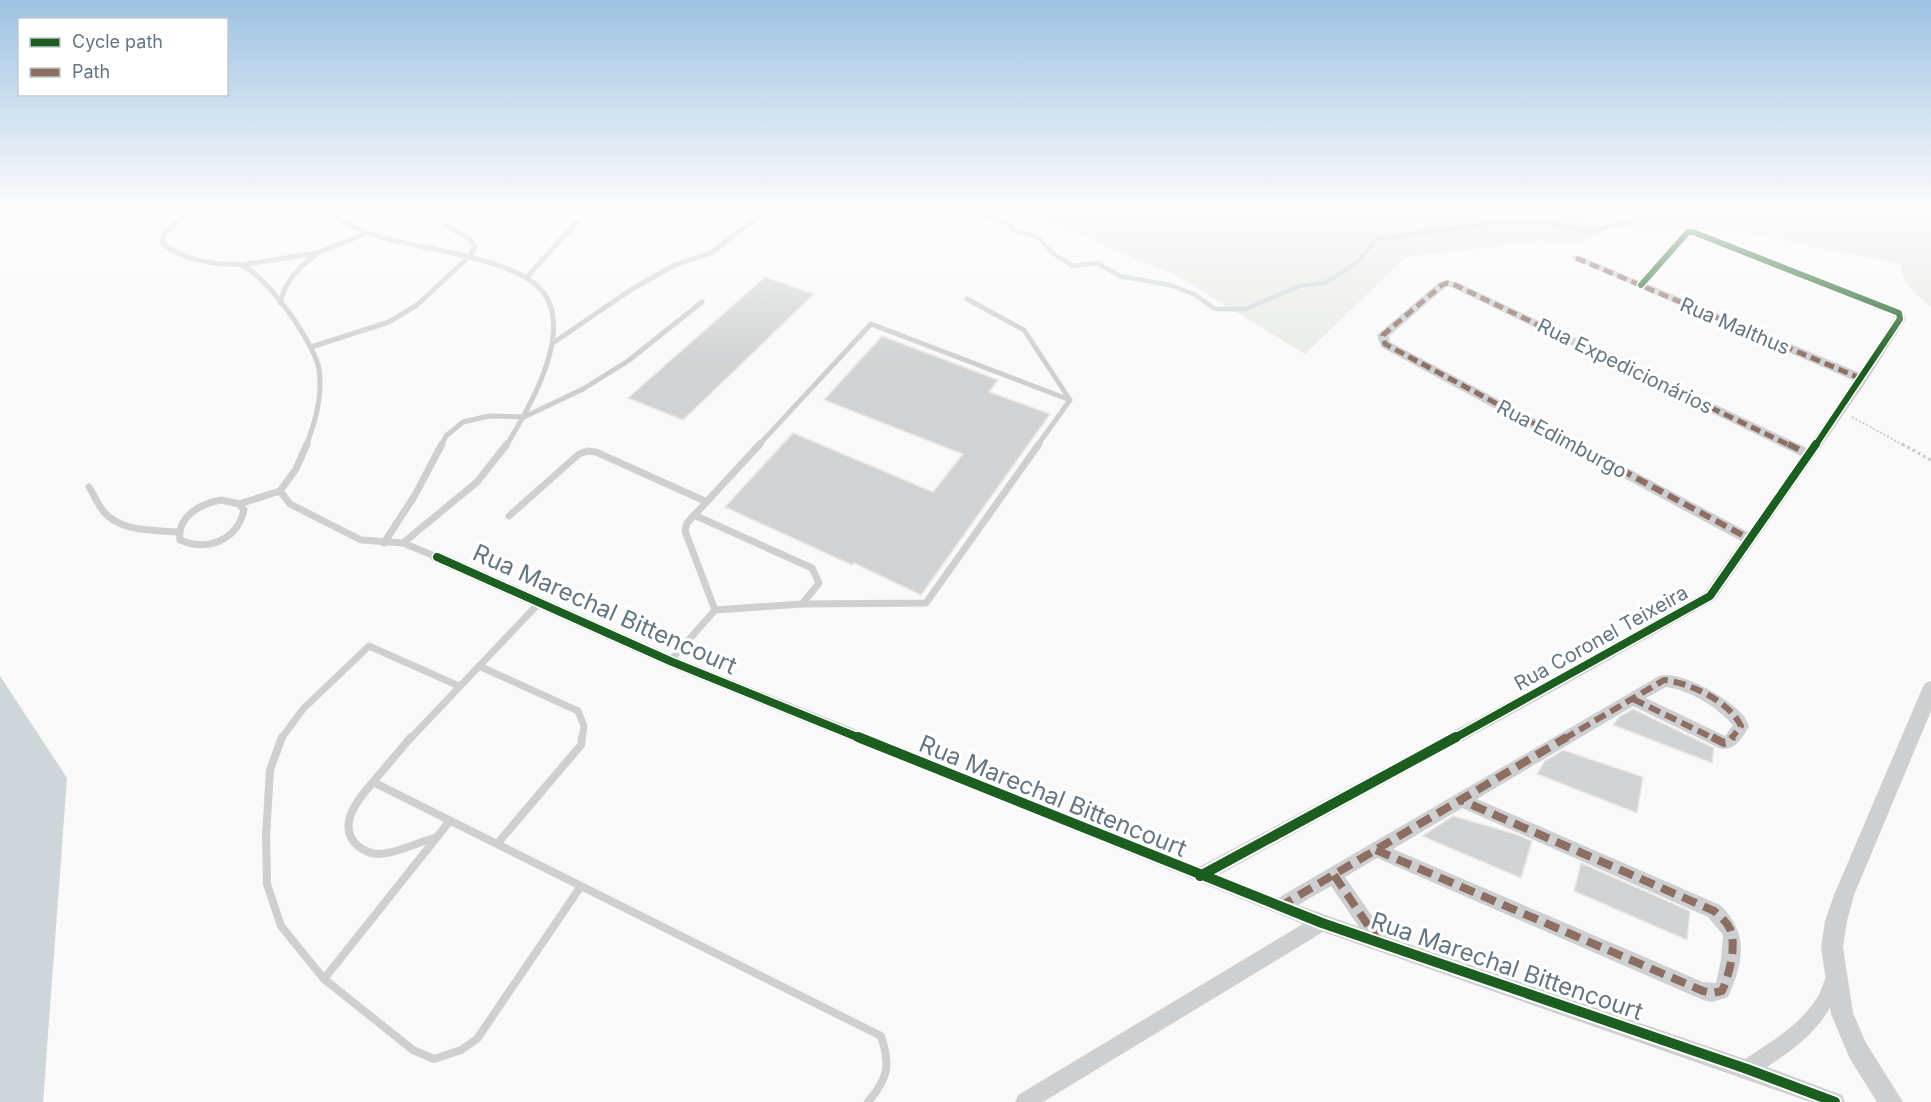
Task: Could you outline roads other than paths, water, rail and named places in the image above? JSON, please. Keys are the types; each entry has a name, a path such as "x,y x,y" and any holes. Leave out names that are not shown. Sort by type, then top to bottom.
{"street":[{"name":"Rua Malthus","path":"1582,260 1862,380"},
{"name":"Rua Coronel Teixeira","path":"1641,285 1663,260"},
{"name":"Rua Coronel Teixeira","path":"1200,876 1557,683 1710,596 1748,538 1862,380 1900,319 1899,314 1890,309 1766,260"},
{"name":"Rua Expedicionários","path":"1442,285 1447,283 1455,285 1808,454"},
{"name":"Rua Edimburgo","path":"1442,285 1383,335 1385,344 1748,538"},
{"name":"Rua Marechal Bittencourt","path":"437,557 670,661 1200,876 1322,923 1747,1069 1835,1102"},
{"path":"1280,907 1665,680 1690,686 1737,717 1741,726 1729,742 1724,743 1633,699"},
{"path":"1891,1102 1858,1051 1842,1014 1832,947 1836,921 1844,895 1931,689"},
{"path":"1377,850 1703,991 1712,993 1722,991 1727,982 1732,937 1730,928 1714,911 1461,800"},
{"path":"1334,875 1380,943"},
{"path":"1025,1102 1322,923"},
{"path":"1747,1069 1810,1021 1823,1005 1835,976"}],"lane":[{"path":"199,260 241,265 270,260"},
{"path":"280,303 287,283 308,260"},
{"path":"311,347 389,322 417,305 465,260"},
{"path":"403,543 471,487 498,459 524,417 553,343 554,313 540,287 526,278 481,260"},
{"path":"526,278 542,260"},
{"path":"553,343 632,289 675,265 689,260"},
{"path":"239,504 244,510 243,520 233,534 219,542 202,546 190,546 180,540 177,532 180,524 189,513 206,504 220,500 239,504 280,491 297,467 307,446 319,396 321,375 311,347 280,303 257,277 241,265"},
{"path":"967,299 1024,330 1070,400"},
{"path":"384,543 415,495 446,436 452,429 476,418 524,417 606,376 702,302"},
{"path":"715,610 685,531 694,515 871,324 1070,400"},
{"path":"670,661 715,610 802,604 926,603 1070,400"},
{"path":"509,516 579,454 588,451 596,452 707,502"},
{"path":"89,487 104,512 113,520 127,526 177,532"},
{"path":"280,491 290,504 361,540 403,543 437,557"},
{"path":"694,515 812,568 817,574 819,583 802,604"},
{"path":"437,837 384,853 370,854 357,845 348,833 349,816 357,800 373,782 459,686 540,602"},
{"path":"459,686 369,646 303,709 282,737 270,770 266,836 267,884 281,926 324,979 412,1050 434,1059 461,1050 477,1039 581,886"},
{"path":"479,666 578,711 585,726 581,745 497,844"},
{"path":"373,782 880,1036 889,1057 883,1083 868,1102"},
{"path":"324,979 449,822"}],"waterway":[{"path":"1064,260 1073,266 1097,263 1120,276 1169,285 1194,294 1215,309 1246,309 1299,286 1325,283 1359,260"}]}
